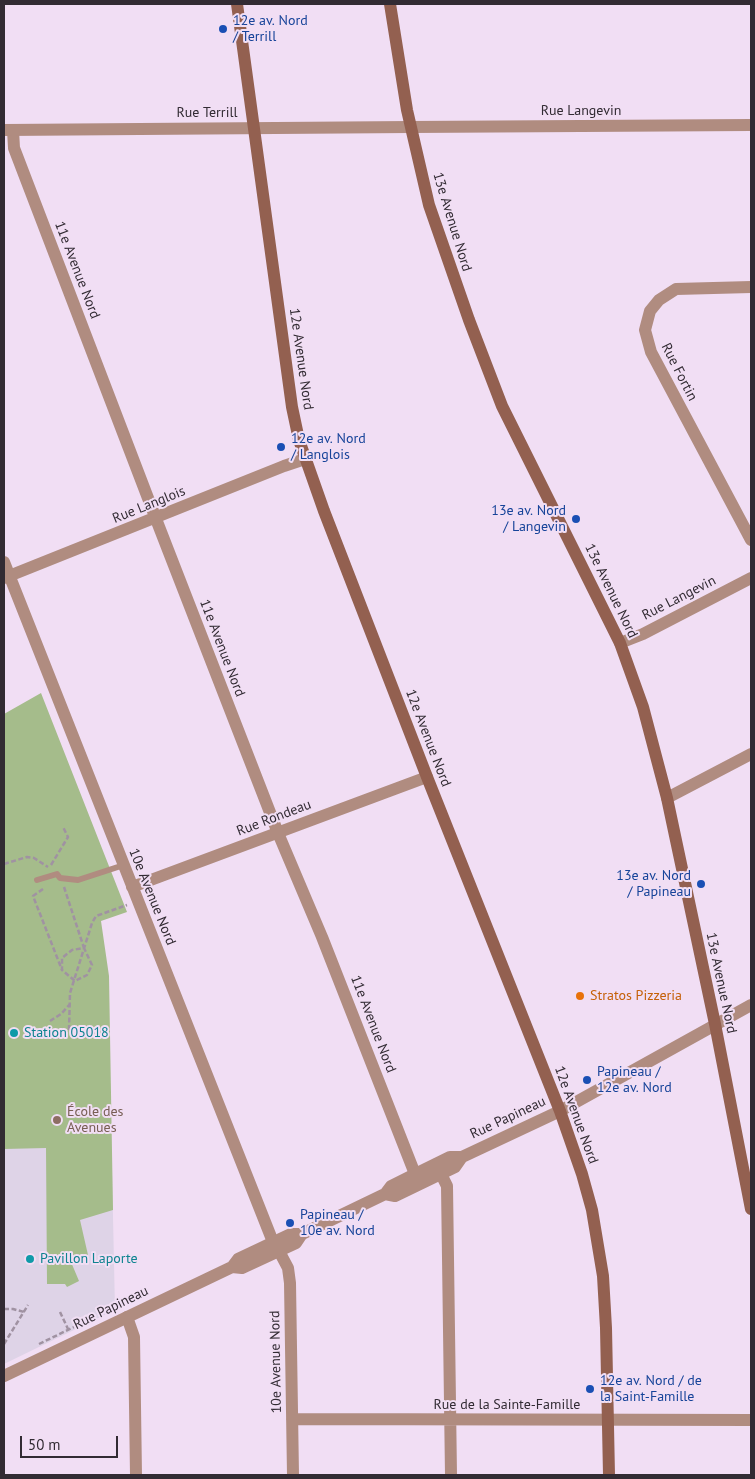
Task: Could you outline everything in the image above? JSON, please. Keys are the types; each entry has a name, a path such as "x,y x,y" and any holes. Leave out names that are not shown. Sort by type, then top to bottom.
{"main road":[{"name":"12e Avenue Nord","path":"237,4 292,407 305,460 427,777 560,1111 582,1174 592,1210 600,1255 606,1328 609,1475"},
{"name":"13e Avenue Nord","path":"390,4 411,127 429,205 468,320 502,406 620,644 643,707 667,798 715,1024 751,1209"}],"street":[{"name":"Rue Langevin","path":"411,127 751,125"},
{"name":"Rue Terrill","path":"8,130 411,127"},
{"name":"11e Avenue Nord","path":"8,130 278,833 322,937 415,1174"},
{"name":"Rue Fortin","path":"751,287 676,288 660,300 650,311 645,330 651,352 751,540"},
{"name":"Rue Langlois","path":"6,577 284,466 305,460"},
{"name":"10e Avenue Nord","path":"4,562 6,577 124,865 276,1246 290,1274 293,1475"},
{"name":"Rue Langevin","path":"620,644 751,578"},
{"path":"667,798 751,754"},
{"name":"Rue Rondeau","path":"132,887 427,777"},
{"name":"Rue Papineau","path":"4,1376 232,1267 242,1268 276,1246 296,1243 302,1234 385,1194 391,1186 450,1157 462,1157 560,1111 751,1005"},
{"name":"Rue Papineau","path":"385,1194 395,1196 455,1167 462,1157"},
{"path":"440,1174 447,1186 451,1475"},
{"path":"127,1317 134,1337 136,1475"},
{"name":"Rue de la Sainte-Famille","path":"292,1419 450,1421 751,1420"}],"lane":[{"path":"37,880 57,874 60,878 78,880 124,865"}],"path":[{"path":"4,864 27,857 34,858 50,869 68,837 63,826"},
{"path":"60,878 84,948 92,965 87,975 75,981 62,970 33,896 60,878"},
{"path":"69,1030 70,993 92,923 96,916 138,901"},
{"path":"62,970 62,958 72,950 84,948"},
{"path":"50,1020 61,1014 70,1004"},
{"path":"4,1344 28,1305"},
{"path":"4,1309 24,1312"},
{"path":"60,1312 68,1329"}],"shaded area":[{"name":"École des Avenues","path":"4,1030 109,1030 115,1310 4,1364"}],"green space":[{"path":"41,693 127,912 101,921 109,976 113,1210 80,1220 88,1255 71,1262 79,1281 67,1287 65,1284 47,1284 46,1148 4,1149 4,714"}],"place":[{"name":"12e av. Nord / Terrill","path":"223,29"},
{"name":"12e av. Nord / Langlois","path":"281,447"},
{"name":"13e av. Nord / Langevin","path":"576,519"},
{"name":"13e av. Nord / Papineau","path":"701,884"},
{"name":"Stratos Pizzeria","path":"580,996"},
{"name":"Station 05018","path":"14,1033"},
{"name":"Papineau / 12e av. Nord","path":"587,1080"},
{"name":"École des Avenues","path":"57,1120"},
{"name":"Papineau / 10e av. Nord","path":"290,1223"},
{"name":"Pavillon Laporte","path":"30,1259"},
{"name":"12e av. Nord / de la Saint-Famille","path":"590,1389"}]}
